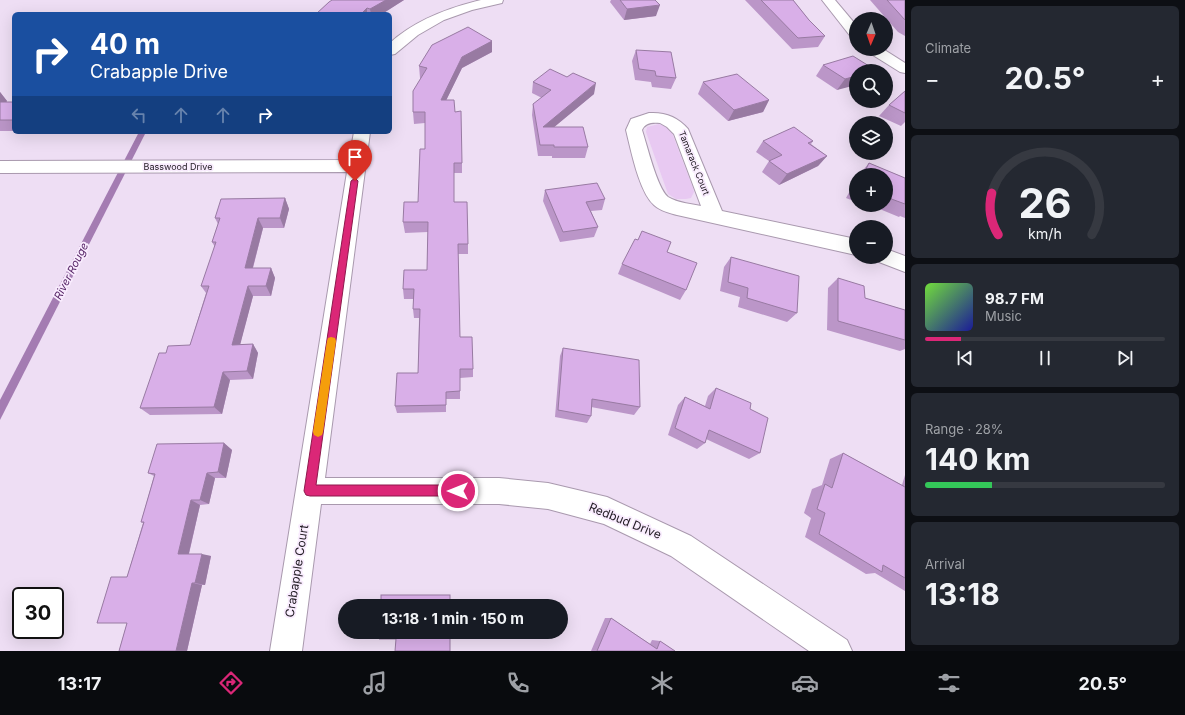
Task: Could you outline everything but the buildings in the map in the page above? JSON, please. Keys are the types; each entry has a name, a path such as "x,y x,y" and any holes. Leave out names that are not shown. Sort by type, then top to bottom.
{"street":[{"path":"392,49 404,38 437,18 473,5 497,0"},
{"path":"828,0 849,26"},
{"path":"884,56 905,69"},
{"name":"Tamarack Court","path":"714,215 679,127 668,120 661,118 648,118 637,123 634,130 651,183 660,200 668,205 849,244"},
{"name":"Crabapple Court","path":"286,651 362,134"},
{"name":"Basswood Drive","path":"0,167 357,166"},
{"path":"893,260 905,264"},
{"name":"Redbud Drive","path":"310,491 499,491 548,496 607,511 681,546 836,651"}],"shaded area":[{"path":"659,124 667,127 672,133 693,188 694,192 691,198 676,199 668,194 646,132 647,127"}],"water":[{"name":"River Rouge","path":"138,134 145,134 0,420 0,400"}],"slow traffic":[{"path":"318,432 331,341"}],"route":[{"path":"355,181 310,491 458,491"}]}
